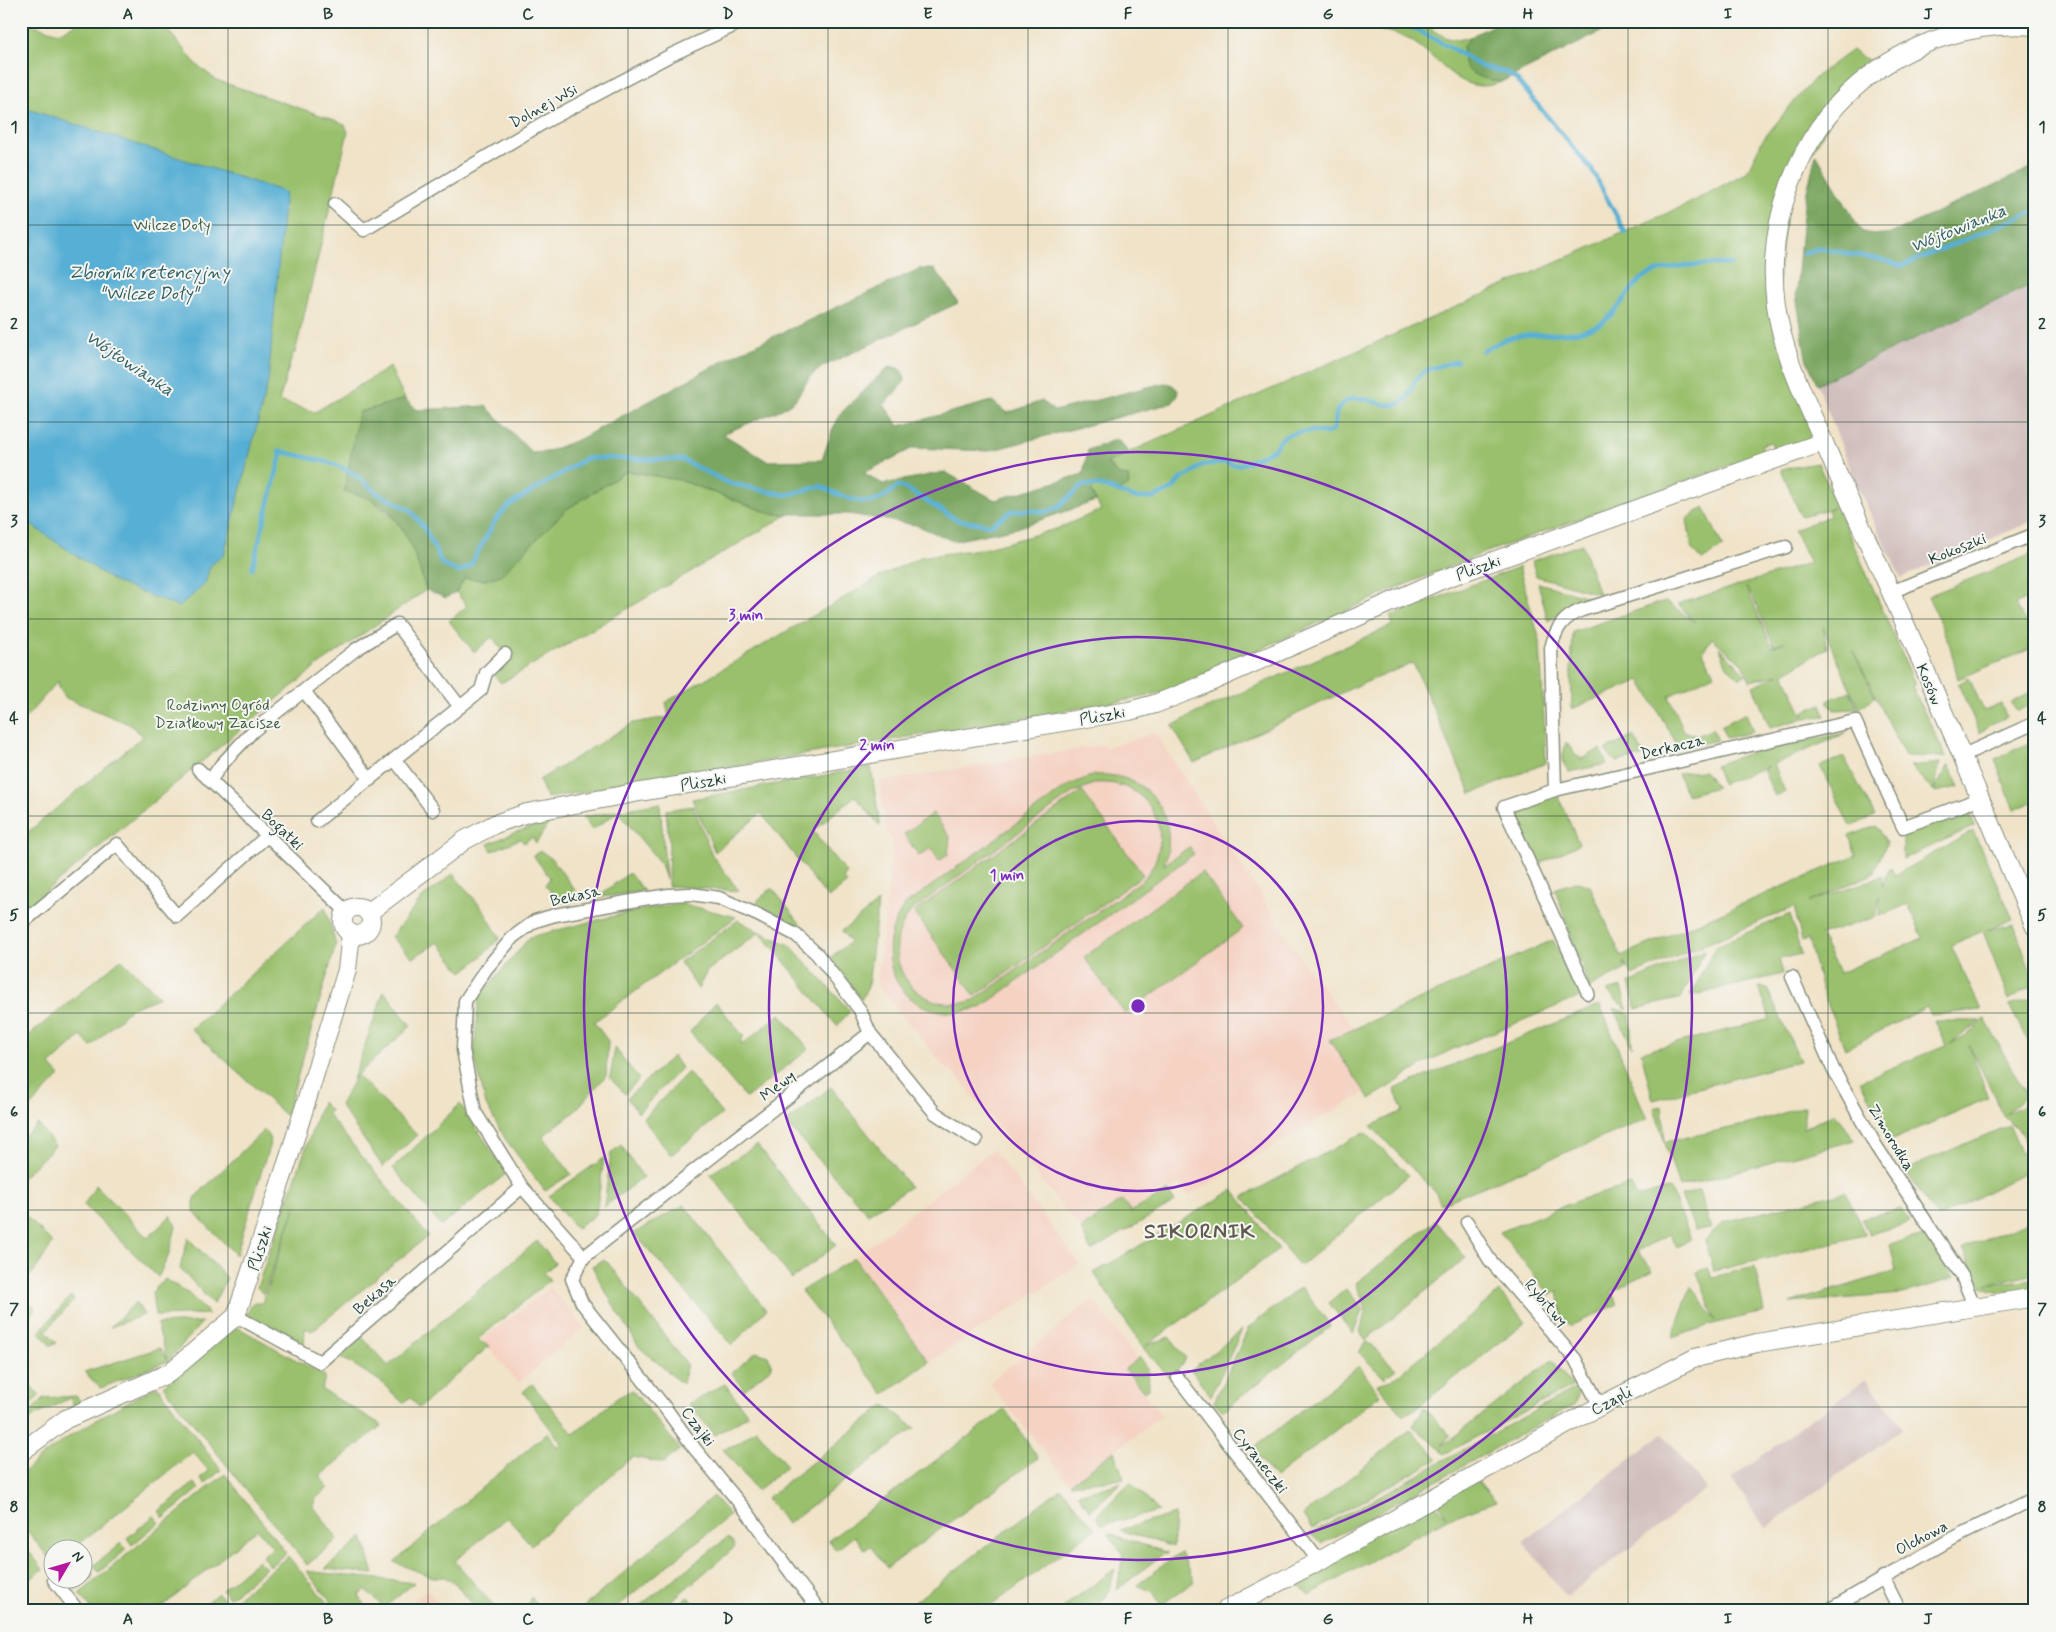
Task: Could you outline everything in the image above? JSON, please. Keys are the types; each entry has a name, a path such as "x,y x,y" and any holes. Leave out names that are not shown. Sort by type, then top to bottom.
{"street":[{"name":"Dolnej Wsi","path":"335,204 364,230 537,126 671,55 744,21"},
{"name":"Kosów","path":"2035,26 2000,26 1950,35 1908,51 1873,72 1847,94 1824,120 1799,165 1779,220 1774,277 1776,305 1791,367 1891,592 2035,927"},
{"name":"Pliszki","path":"368,913 465,840 512,818 543,809 1129,710 1154,704 1199,687 1441,580 1823,442"},
{"name":"Kokoszki","path":"1891,592 2035,534"},
{"path":"1555,790 1551,648 1560,623 1567,617 1582,610 1786,546"},
{"path":"210,781 221,765 253,731 355,650 397,624 460,707"},
{"path":"318,821 481,690 486,672 505,654"},
{"path":"304,692 370,780"},
{"name":"Derkacza","path":"1588,994 1504,807 1555,790 1855,721 1902,827 1978,798"},
{"path":"1961,756 2035,723"},
{"path":"395,760 433,810"},
{"name":"Bogatki","path":"198,769 347,912"},
{"path":"21,924 117,844 177,916 267,836"},
{"name":"Bekasa","path":"584,1257 522,1187 476,1112 463,1050 465,1001 486,969 513,937 535,921 555,915 669,895 691,894 719,898 758,915 796,935 818,954 860,1010 870,1033"},
{"path":"347,912 358,907 368,913 371,921 368,930 360,935 351,933"},
{"name":"Pliszki","path":"236,1316 290,1154 347,970 351,933 344,924 347,912"},
{"name":"Zimorodka","path":"1792,977 1816,1034 1873,1141 1962,1276 1975,1308"},
{"path":"870,1033 935,1113 976,1140"},
{"name":"Mewy","path":"584,1257 870,1033"},
{"name":"Bekasa","path":"236,1316 320,1362 522,1187"},
{"name":"Rybitwy","path":"1467,1222 1489,1259 1575,1359 1600,1406"},
{"name":"Czajki","path":"584,1257 572,1279 582,1303 695,1449 747,1512 790,1573 820,1611"},
{"name":"Czapli","path":"1224,1611 1319,1561 1600,1406 1695,1358 1757,1342 2035,1297"},
{"path":"21,1452 66,1419 169,1373 236,1316"},
{"name":"Cyraneczki","path":"1178,1378 1319,1561"},
{"name":"Olchowa","path":"1826,1611 1882,1577 1948,1541 2035,1498"},
{"path":"1882,1577 1900,1611"},
{"path":"62,1590 78,1611"}],"shaded area":[{"path":"2035,283 2035,520 1901,578 1859,490 1817,384"},
{"path":"1155,733 1306,966 1392,1077 1188,1196 1179,1183 1168,1191 1165,1188 1131,1212 1122,1201 1081,1229 952,1070 946,1069 877,984 893,841 887,833 879,782 1102,745 1107,747"},
{"path":"993,1149 1080,1264 929,1362 854,1258"},
{"path":"550,1287 584,1327 518,1383 482,1339"},
{"path":"1092,1299 1138,1359 1125,1369 1162,1416 1070,1484 989,1383"},
{"path":"1867,1379 1903,1428 1766,1528 1731,1478"},
{"path":"1663,1433 1706,1489 1566,1597 1523,1542"},
{"path":"427,1590 446,1611 402,1611"}],"green space":[{"name":"Wilcze Doły","path":"21,21 58,33 83,21 160,21 197,65 216,80 345,125 348,132 295,353 293,353 279,401 315,412 390,367 405,399 359,412 374,501 397,522 412,545 426,590 317,666 21,912 21,838 143,736 129,724 66,698 59,688 58,681 21,723"},
{"path":"1361,21 1422,21 1432,30 1447,38 1458,40 1470,37 1463,46 1466,67 1474,74 1501,82 1487,86 1474,85 1452,74 1421,48 1403,36 1379,30 1345,28"},
{"path":"1501,21 1623,21 1501,82 1470,71 1464,62 1463,46 1470,37"},
{"path":"1852,50 1870,60 1892,60 1847,94 1788,192 1776,305 1823,442 1777,459 1771,442 1761,445 1764,453 1481,554 1399,587 1166,691 1145,697 547,798 539,780 633,723 669,717 666,702 883,575 921,557 987,548 1056,529 1101,510 1091,491 1096,486 1117,491 1117,474 1107,462 1690,203 1747,172 1762,141 1790,106 1818,75"},
{"path":"1816,154 1861,231 1873,235 1893,233 2035,166 2035,283 1817,384 1806,358 1796,294 1804,204"},
{"path":"919,269 934,269 948,286 958,303 822,367 810,377 795,400 782,409 723,434 767,461 822,460 833,428 842,412 887,368 891,367 902,371 905,381 884,405 899,426 992,401 1007,413 1042,401 1054,411 1164,383 1171,384 1178,390 1177,397 1172,403 989,451 913,448 864,473 883,484 945,472 995,500 1083,474 1088,450 1117,439 1129,453 1107,463 1117,474 1128,477 1129,485 1117,491 1096,486 1091,491 1096,501 1017,528 953,541 916,525 849,514 772,514 680,480 627,471 567,509 501,575 485,580 465,578 456,592 446,598 426,590 414,553 394,518 374,501 344,491 359,412 405,399 417,410 486,406 532,453 546,452 580,439 736,354"},
{"path":"1818,463 1915,684 1912,686 1946,757 1905,756 1853,651 1875,696 1859,709 1823,627 1827,648 1784,673 1803,716 1803,712 1821,704 1825,716 1804,718 1770,728 1753,686 1780,674 1750,681 1744,666 1712,638 1703,652 1714,674 1669,696 1684,731 1697,736 1712,729 1718,740 1681,748 1683,743 1679,748 1640,680 1572,709 1573,632 1665,601 1695,622 1678,604 1810,563 1794,530 1830,516 1828,510 1833,508 1801,516 1781,469","holes":["1746,587 1753,598 1774,646 1784,642 1772,647"]},
{"path":"627,471 680,480 772,514 789,514 501,683 493,674 510,660 492,637 474,652 449,621 467,606 456,592 465,578 485,580 501,575 567,509"},
{"path":"1704,507 1723,547 1702,560 1692,549 1687,519"},
{"path":"1582,544 1599,594 1536,576 1532,561"},
{"path":"2035,553 2035,594 2015,605 2035,636 2035,647 1958,679 1950,646 1928,596"},
{"path":"1519,567 1540,641 1546,763 1471,794 1413,663 1352,688 1194,763 1172,726 1196,713 1393,625 1390,616"},
{"path":"1538,583 1588,597 1548,621"},
{"path":"1719,647 1746,674 1739,679 1727,666"},
{"path":"1969,678 1984,711 2001,704 2007,717 1991,724 1980,733 1958,684"},
{"path":"2035,690 2035,703 2018,711 2010,703"},
{"path":"1850,691 1857,709 1834,710 1827,701"},
{"path":"1746,713 1753,732 1726,738 1721,726"},
{"path":"1847,733 1774,764 1785,792 1775,796 1763,770 1769,766 1722,784 1715,765 1764,748"},
{"path":"1634,736 1644,756 1616,762 1605,750"},
{"path":"2035,740 2035,801 2014,810 1995,759"},
{"path":"1566,742 1576,755 1582,759 1600,749 1607,764 1569,772 1562,761"},
{"path":"1844,757 1875,816 1850,826 1820,766"},
{"path":"1940,763 1934,790 1949,765 1959,787 1934,792 1910,766"},
{"path":"871,767 880,826 855,796 813,831 847,874 843,878 847,883 828,898 761,813 715,852 692,799"},
{"path":"1704,771 1717,787 1687,795 1678,773"},
{"path":"1094,775 1113,776 1130,780 1156,800 1164,814 1168,830 1168,847 1164,865 1189,847 1194,854 980,1008 961,1012 946,1012 918,1004 906,994 897,981 891,966 889,951 896,919 905,905 1069,785","holes":["1096,783 1116,784 1132,790 1145,801 1154,814 1159,829 1159,846 1154,863 1144,879 974,1000 953,1004 935,1001 919,993 907,980 899,965 897,947 900,929 911,911 1074,792"]},
{"path":"1082,791 1143,875 975,996 914,912"},
{"path":"1558,796 1579,844 1531,868 1510,805"},
{"path":"660,803 666,879 661,864 618,812 592,830 583,817"},
{"path":"1966,804 1975,826 1903,859 1903,827"},
{"path":"693,806 712,855 739,891 668,886 669,841 666,810"},
{"path":"933,813 950,837 948,855 939,861 931,848 919,856 904,834"},
{"path":"549,823 536,843 532,837 524,843 520,839 492,851 488,844 516,832"},
{"path":"1876,826 1887,842 1873,874 1808,902 1883,876 1882,887 1890,867 1895,875 1973,831 2013,919 1987,930 2014,924 2035,984 2009,1000 1983,931 1951,945 1981,1010 1931,1015 1927,1007 1845,1049 1822,990 1808,939 1802,941 1794,907 1632,975 1624,962 1626,969 1589,988 1555,889 1578,881 1590,886 1621,956 1856,855 1849,836","holes":["1880,895 1880,916 1908,904 1923,938 1839,973 1820,935 1876,917"]},
{"path":"541,851 553,860 582,900 560,902 545,885 550,878 533,855"},
{"path":"1202,872 1243,928 1125,1014 1084,957"},
{"path":"629,873 644,891 596,898"},
{"path":"453,874 482,908 500,938 480,958 462,972 438,942 413,958 391,937 422,898"},
{"path":"772,888 803,927 802,930 757,906 758,900"},
{"path":"878,902 868,987 861,1000 831,957 850,942 842,931"},
{"path":"679,903 736,917 594,1022 608,1041 606,1076 574,1112 543,1136 571,1174 545,1191 506,1140 486,1105 474,1054 479,997 530,937 626,913"},
{"path":"325,907 336,945 286,1116 191,1029"},
{"path":"1790,914 1801,954 1779,959 1783,974 1690,996 1716,946"},
{"path":"738,920 760,932 707,971 698,989 680,962"},
{"path":"760,932 790,945 850,1011 837,1026"},
{"path":"1553,940 1582,996 1455,1048 1427,1062 1370,1099 1329,1040"},
{"path":"1705,950 1681,998 1636,1009 1629,983"},
{"path":"121,959 160,997 130,1009 91,1047 81,1036 50,1065 60,1076 21,1116 21,1042"},
{"path":"1621,987 1627,1010 1607,991"},
{"path":"1759,987 1767,988 1800,1061 1653,1100 1641,1052 1770,1019"},
{"path":"384,991 411,1026 357,1075 417,1135 383,1167 340,1105 356,1076 353,1079"},
{"path":"2035,998 2035,1055 2009,1005"},
{"path":"716,1002 744,1037 741,1040 742,1045 780,1014 809,1049 746,1098 690,1032"},
{"path":"1600,1005 1647,1119 1441,1204 1436,1193 1371,1126 1403,1111 1394,1089"},
{"path":"1614,1008 1630,1014 1632,1047"},
{"path":"1985,1019 2026,1095 2006,1114 2035,1099 2035,1161 2023,1135 2004,1116 1969,1044 1988,1098 1892,1140 1860,1081 1946,1045 1934,1021 1981,1021 1950,1044 1965,1037"},
{"path":"615,1048 639,1079 625,1094 610,1078"},
{"path":"673,1056 681,1068 638,1113 627,1098"},
{"path":"688,1072 722,1114 671,1155 643,1119"},
{"path":"831,1087 910,1187 868,1214 786,1123"},
{"path":"322,1102 330,1110 328,1115 428,1236 312,1331 305,1328 304,1353 243,1320 252,1303 262,1303 296,1206 263,1294 257,1287"},
{"path":"460,1104 507,1173 441,1226 393,1168"},
{"path":"1662,1106 1665,1142 1749,1124 1805,1106 1803,1129 1835,1113 1855,1140 1679,1187 1654,1108"},
{"path":"38,1124 55,1146 21,1179 21,1139"},
{"path":"2009,1125 2029,1170 1938,1218 1905,1170"},
{"path":"264,1130 271,1140 236,1255 194,1212 194,1198"},
{"path":"1365,1132 1409,1175 1300,1266 1243,1197"},
{"path":"621,1145 643,1177 604,1207 611,1153"},
{"path":"757,1145 836,1245 792,1279 710,1174"},
{"path":"604,1158 596,1214 576,1229 549,1196"},
{"path":"96,1185 148,1238 171,1215 176,1227 168,1257 158,1277 84,1205"},
{"path":"1631,1185 1637,1197 1670,1188 1691,1239 1677,1247 1670,1234 1637,1251 1653,1270 1611,1292 1618,1304 1571,1326 1563,1319 1558,1291 1550,1295 1500,1232 1579,1200"},
{"path":"1233,1190 1279,1249 1146,1346 1169,1337 1186,1358 1171,1379 1143,1348 1094,1273"},
{"path":"1699,1190 1711,1229 1695,1230 1681,1196"},
{"path":"1168,1191 1175,1202 1091,1251 1081,1229 1122,1200 1131,1212"},
{"path":"1846,1192 1865,1235 1714,1271 1705,1240 1723,1222"},
{"path":"684,1205 766,1310 732,1345 634,1233"},
{"path":"1901,1209 1910,1223 1869,1234 1861,1218"},
{"path":"21,1211 53,1243 38,1267 26,1279 21,1271"},
{"path":"2035,1219 2035,1273 1986,1284 2035,1279 2035,1288 1999,1293 1979,1285 1963,1248"},
{"path":"1435,1221 1466,1258 1366,1340 1360,1332 1366,1309 1356,1283"},
{"path":"1928,1234 1954,1278 1902,1294 1790,1303 1896,1271 1890,1244"},
{"path":"188,1238 227,1278 213,1304 180,1268"},
{"path":"537,1241 555,1263 544,1273 550,1280 477,1340 489,1346 419,1408 410,1397 403,1403 380,1381 339,1356 362,1337 388,1366"},
{"path":"854,1258 929,1362 884,1394 801,1291"},
{"path":"603,1260 608,1263 687,1364 682,1384 639,1347 592,1266"},
{"path":"1755,1267 1764,1312 1716,1323 1672,1338 1691,1286 1715,1320 1697,1272 1708,1268 1712,1277"},
{"path":"165,1279 188,1293 209,1314 155,1316 152,1292"},
{"path":"1301,1287 1331,1326 1223,1411 1214,1402 1249,1327"},
{"path":"1346,1289 1363,1308 1353,1334 1329,1303"},
{"path":"1499,1292 1526,1322 1414,1410 1403,1415 1377,1384 1392,1380"},
{"path":"21,1296 36,1308 21,1328"},
{"path":"71,1296 74,1300 46,1331 57,1343 51,1346 39,1332"},
{"path":"136,1302 144,1315 110,1327"},
{"path":"202,1322 168,1361 101,1388 84,1372 160,1348 167,1359 157,1324"},
{"path":"237,1327 325,1376 322,1390 382,1425 320,1476 328,1488 315,1499 313,1506 338,1539 307,1565 163,1386"},
{"path":"1242,1330 1211,1396 1191,1370"},
{"path":"1366,1340 1396,1369 1384,1378 1359,1353"},
{"path":"756,1352 768,1356 772,1367 744,1390 732,1373"},
{"path":"1140,1357 1148,1368 1149,1388 1144,1392 1125,1369"},
{"path":"1552,1360 1573,1386 1444,1454 1440,1448 1413,1426 1424,1407 1450,1435 1442,1446"},
{"path":"1359,1366 1380,1395 1275,1478 1252,1449"},
{"path":"21,1376 40,1395 21,1414"},
{"path":"532,1384 574,1434 617,1398 632,1390 680,1449 664,1463 632,1457 531,1545 507,1517 455,1561 497,1610 478,1611 456,1584 445,1577 432,1577 394,1562 548,1432 557,1447 562,1444 523,1392"},
{"path":"725,1384 748,1415 715,1435 688,1404"},
{"path":"157,1386 221,1470 205,1484 200,1478 209,1471 193,1452 84,1540 42,1540 42,1549 21,1523 21,1475 52,1449 104,1416"},
{"path":"1580,1386 1574,1405 1323,1543 1310,1534"},
{"path":"76,1396 82,1402 74,1406 70,1398 34,1416 21,1427 21,1421 44,1398"},
{"path":"885,1405 915,1428 787,1524 767,1498"},
{"path":"1005,1409 1038,1458 887,1568 870,1546 865,1550 854,1536 836,1550 829,1540"},
{"path":"756,1429 787,1466 757,1491 723,1449 737,1444"},
{"path":"1411,1429 1438,1459 1312,1529 1303,1515"},
{"path":"1114,1451 1124,1479 1070,1484"},
{"path":"225,1474 286,1553 270,1566 262,1556 273,1548 257,1529 157,1611 93,1611 79,1594 84,1590 92,1590 92,1583"},
{"path":"1477,1480 1496,1501 1449,1518 1309,1595 1289,1576 1431,1499 1447,1516 1436,1496"},
{"path":"1130,1482 1159,1511 1102,1525 1096,1517"},
{"path":"194,1483 199,1489 164,1518 159,1511"},
{"path":"1121,1483 1090,1511 1078,1494"},
{"path":"1061,1488 1095,1529 984,1611 903,1611"},
{"path":"713,1496 730,1515 611,1611 579,1611"},
{"path":"1175,1514 1173,1547 1120,1530"},
{"path":"154,1516 160,1522 132,1545 127,1538"},
{"path":"1108,1533 1168,1553 1164,1553 1117,1590 1123,1555"},
{"path":"363,1537 374,1574 325,1569"},
{"path":"727,1538 732,1541 735,1547 659,1611 633,1611"},
{"path":"21,1542 42,1570 21,1587"},
{"path":"121,1543 127,1549 99,1572 93,1566"},
{"path":"1181,1552 1195,1581 1161,1605 1153,1592 1137,1585"},
{"path":"288,1556 334,1611 221,1611"},
{"path":"258,1560 266,1568 229,1598 222,1590"},
{"path":"1115,1569 1107,1596 1088,1611 1058,1611"},
{"path":"306,1571 414,1583 384,1608 366,1590 359,1595 367,1611 339,1611"},
{"path":"218,1593 226,1602 214,1611 196,1611"},
{"path":"531,1597 542,1611 525,1611"},
{"path":"688,1597 699,1611 676,1611 674,1608"}],"water":[{"name":"Zbiornik retencyjny \"Wilcze Doły\"","path":"21,107 285,192 268,382 224,554 210,566 205,584 179,607 115,582 21,518"}],"waterway":[{"path":"1405,21 1411,27 1455,50 1480,66 1507,73 1516,79 1592,170 1625,232"},
{"name":"Wójtowianka","path":"1803,253 1820,248 1888,261 1901,266 2035,211"},
{"name":"Wójtowianka","path":"1483,351 1504,340 1515,337 1572,333 1594,327 1614,312 1639,281 1647,275 1658,271 1683,266 1732,264"},
{"name":"Wójtowianka","path":"279,451 341,467 357,476 377,493 410,510 424,527 443,565 459,572 470,566 495,521 508,506 586,458 683,460 728,483 786,495 821,486 847,498 868,502 880,499 898,486 907,489 957,520 991,525 1012,511 1046,512 1057,508 1083,485 1102,486 1136,498 1153,498 1173,489 1181,478 1189,475 1202,465 1225,462 1235,465 1246,463 1273,450 1283,437 1294,433 1312,431 1327,433 1334,428 1337,410 1344,403 1352,399 1367,399 1390,405 1398,404 1408,396 1415,381 1422,374 1431,369 1457,361"},
{"path":"252,569 282,451"}],"district":[{"name":"SIKORNIK","path":"1200,1231"}],"park label":[{"name":"Rodzinny Ogród Działkowy Zacisze","path":"218,713"}]}
